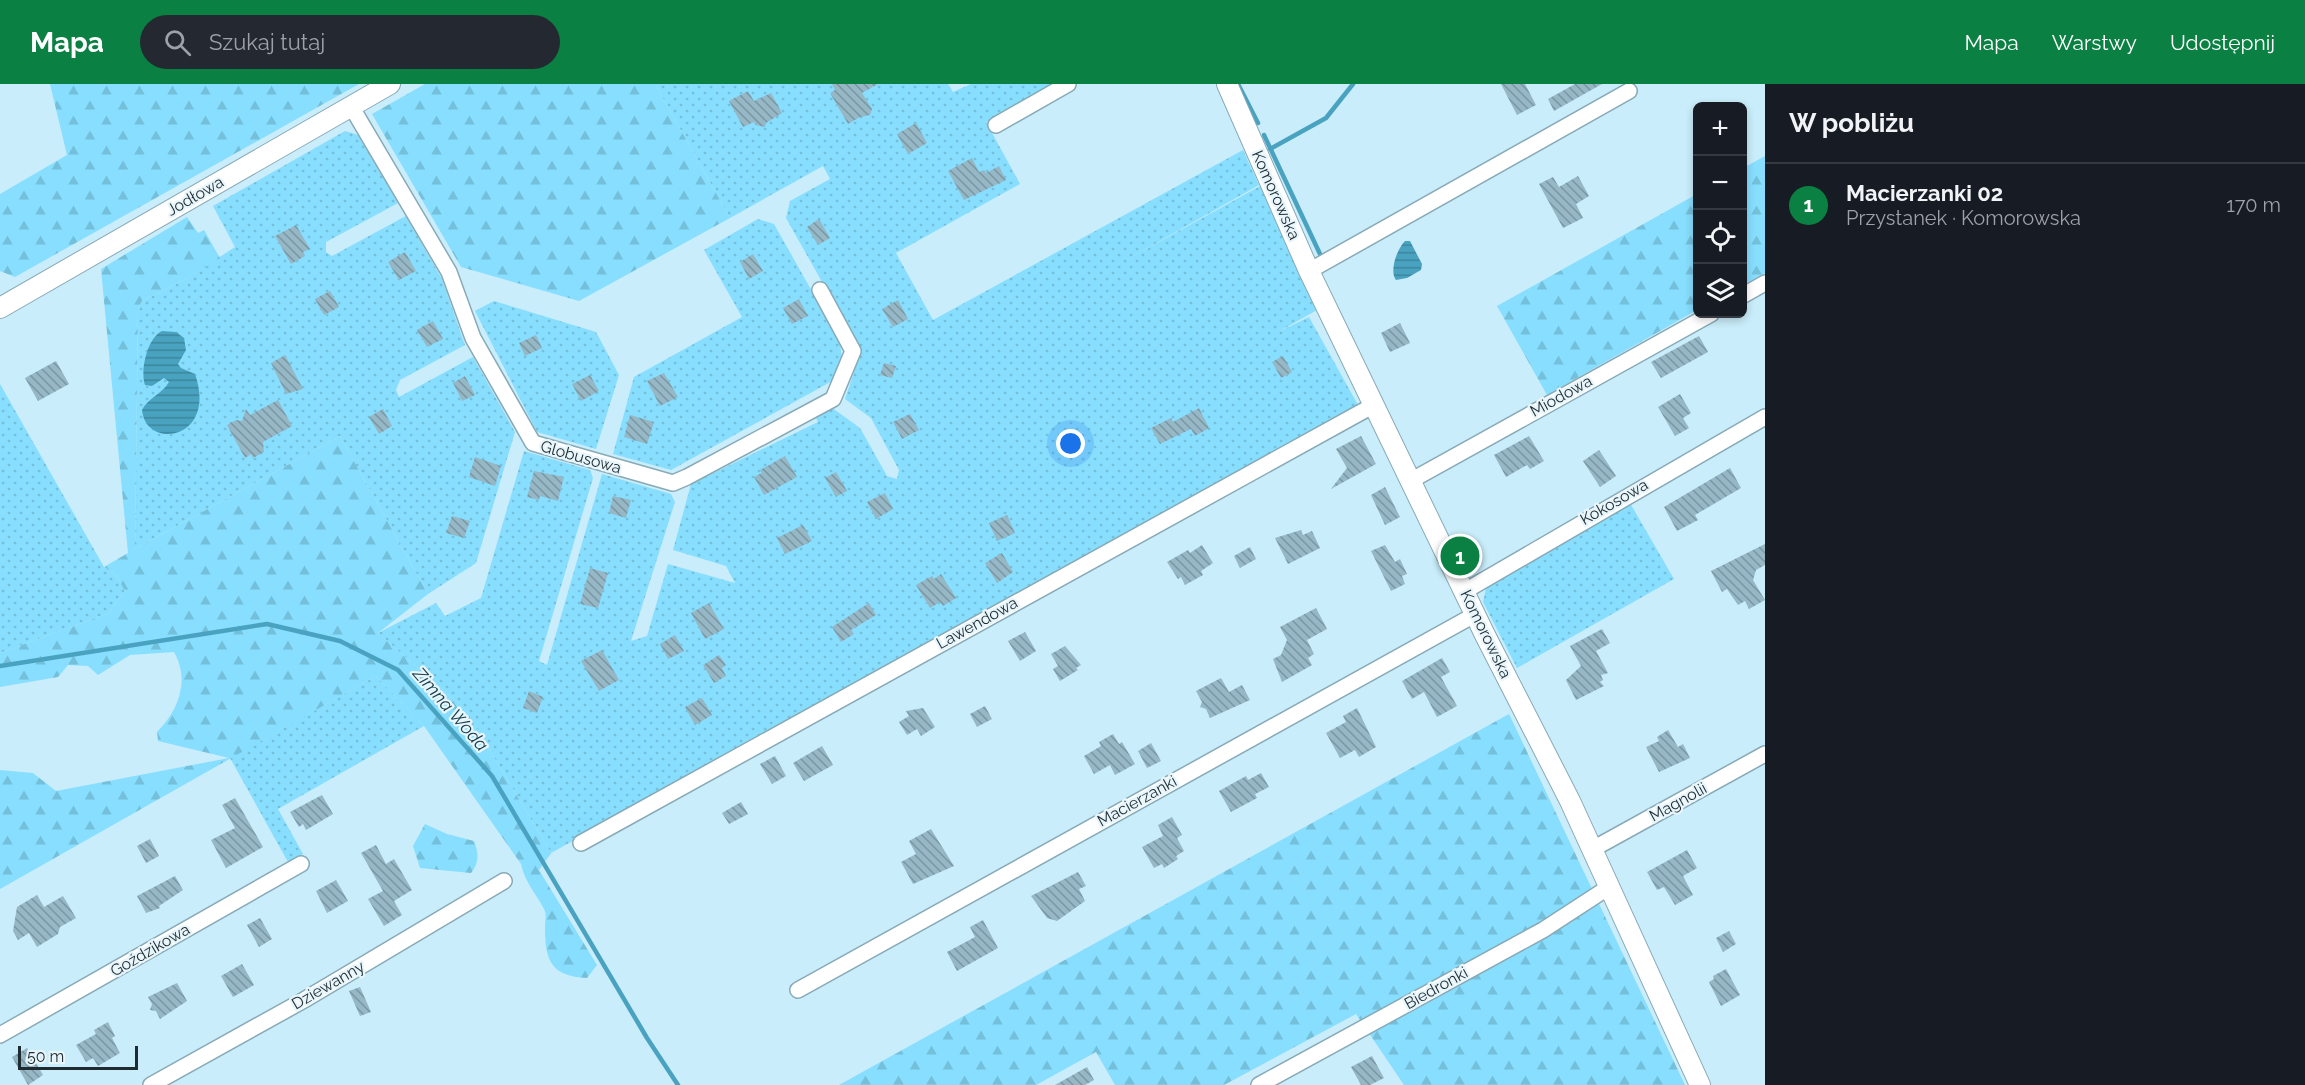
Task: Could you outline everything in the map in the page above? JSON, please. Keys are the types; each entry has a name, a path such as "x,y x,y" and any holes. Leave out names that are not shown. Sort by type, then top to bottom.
{"street":[{"name":"Jodłowa","path":"0,308 390,84"},
{"path":"996,125 1068,84"},
{"name":"Komorowska","path":"1227,84 1309,271 1609,886 1700,1085"},
{"path":"1309,271 1629,91"},
{"name":"Globusowa","path":"351,106 449,273 473,338 533,443 673,483 708,466 833,399 853,351 820,290"},
{"path":"1747,294 1765,284"},
{"name":"Miodowa","path":"1412,480 1704,318"},
{"name":"Lawendowa","path":"581,843 1374,405"},
{"name":"Kokosowa","path":"1465,591 1765,417"},
{"name":"Macierzanki","path":"798,990 1476,614"},
{"name":"Magnolii","path":"1591,850 1765,754"},
{"name":"Goździkowa","path":"0,1035 301,864"},
{"name":"Dziewanny","path":"150,1085 304,1000 504,881"},
{"name":"Biedronki","path":"1259,1085 1543,930 1609,886"}],"green space":[{"path":"50,84 359,84 15,277 0,271 0,194 67,155"},
{"path":"425,84 655,84 730,218 579,301 461,267 372,114"},
{"path":"655,84 948,84 953,92 971,84 1054,84 986,122 1020,184 896,253 933,320 1243,150 1259,185 1121,263 1260,186 1317,310 1278,332 1309,317 1358,405 551,853 466,710 378,633 436,603 445,616 481,598 524,451 590,470 593,478 539,661 547,665 602,474 671,494 675,502 631,641 647,636 668,564 735,583 726,566 673,550 691,484 818,422 815,416 831,407 860,428 887,476 897,479 899,470 871,418 845,399 861,351 786,218 790,201 830,179 823,166 730,218"},
{"path":"345,131 362,136 398,203 326,242 326,252 332,256 406,216 442,279 465,345 400,380 396,390 399,397 473,357 515,432 476,563 428,594 340,436 135,549 138,309 142,301 186,279 235,247 213,206"},
{"path":"1765,156 1765,273 1747,283 1747,210 1747,166"},
{"path":"1693,196 1693,312 1547,395 1497,306"},
{"path":"187,217 198,233 204,230 220,258 186,279 142,301 138,309 135,549 340,436 428,594 378,633 466,710 551,853 539,870 597,965 587,978 565,974 552,964 546,949 545,911 528,882 521,864 424,726 376,676 0,889 0,770 33,773 56,791 229,758 158,741 157,732 171,714 180,694 181,673 174,652 130,655 98,675 88,666 68,665 58,677 0,687 0,653 109,613 125,591 115,574 104,567 128,553 101,269"},
{"path":"758,219 774,224 840,341 842,361 834,380 671,470 613,454 634,377 742,317 704,250"},
{"path":"494,301 596,332 619,375 596,449 537,432 475,311"},
{"path":"0,384 104,567 115,574 125,591 109,613 0,653"},
{"path":"1630,503 1674,579 1517,668 1483,602 1487,584"},
{"path":"376,676 424,726 278,809 303,854 288,862 230,758"},
{"path":"1509,714 1685,1085 1404,1085 1356,1014 1224,1085 1115,1085 1096,1052 1036,1085 839,1085"},
{"path":"425,824 447,834 474,841 477,858 471,873 420,868 413,846"}],"shaded area":[{"path":"1405,241 1410,241 1422,264 1421,270 1407,278 1396,280 1393,271 1395,260"},
{"path":"162,331 176,332 184,338 186,350 178,364 181,368 195,374 199,396 197,413 189,425 179,432 167,434 155,431 146,423 142,410 169,382 164,378 152,386 145,385 143,372 152,340"}],"building":[{"path":"832,84 878,84 862,93 872,109 870,115 860,117 848,124 830,93 835,90"},
{"path":"1501,84 1525,84 1536,105 1517,115"},
{"path":"1575,84 1602,84 1554,111 1548,99"},
{"path":"748,91 754,101 771,93 782,113 766,123 765,127 755,125 754,122 743,127 729,101"},
{"path":"916,123 927,143 908,154 897,134"},
{"path":"972,158 979,172 984,170 986,173 999,166 1006,180 964,200 948,171"},
{"path":"1578,176 1589,196 1576,204 1583,218 1563,228 1539,184 1553,177 1559,187"},
{"path":"819,219 830,238 818,245 807,227"},
{"path":"296,225 310,249 303,252 305,256 291,264 275,236"},
{"path":"405,252 416,271 399,280 388,262"},
{"path":"753,254 763,271 749,279 740,262"},
{"path":"330,291 339,307 324,315 315,299"},
{"path":"799,299 808,316 792,324 783,308"},
{"path":"898,300 908,319 893,327 882,309"},
{"path":"433,321 443,339 427,347 417,330"},
{"path":"1400,323 1410,343 1390,352 1381,333"},
{"path":"536,335 542,348 525,356 519,343"},
{"path":"1699,336 1708,352 1661,378 1651,362"},
{"path":"285,355 303,389 286,394 271,363"},
{"path":"1283,356 1292,372 1281,378 1272,362"},
{"path":"56,361 69,384 38,401 25,378"},
{"path":"884,363 896,366 892,378 880,375"},
{"path":"664,373 678,397 660,406 647,381"},
{"path":"590,375 599,391 581,401 572,384"},
{"path":"465,376 475,395 462,401 453,383"},
{"path":"1680,394 1691,413 1683,418 1689,428 1675,436 1658,407"},
{"path":"278,400 292,426 263,442 264,452 253,458 251,454 245,458 227,425 236,420 242,421 246,409 250,415"},
{"path":"1199,408 1209,428 1195,436 1191,429 1160,444 1151,428 1171,418 1173,422"},
{"path":"383,409 392,426 379,434 369,417"},
{"path":"910,414 919,430 902,439 893,422"},
{"path":"630,415 654,422 647,444 624,437"},
{"path":"1361,436 1376,464 1331,489 1347,468 1336,449"},
{"path":"1529,436 1544,461 1530,469 1527,465 1506,477 1494,455"},
{"path":"1599,450 1616,476 1600,487 1583,461"},
{"path":"785,456 797,477 764,495 754,477 762,473 760,470"},
{"path":"475,457 501,466 495,486 469,477"},
{"path":"1730,468 1741,488 1695,515 1698,520 1677,531 1664,507"},
{"path":"534,471 564,477 558,501 540,496 539,500 527,497"},
{"path":"836,472 847,491 836,497 825,478"},
{"path":"1385,487 1400,517 1385,525 1371,495"},
{"path":"885,493 893,509 876,519 867,502"},
{"path":"613,496 631,500 626,518 609,513"},
{"path":"1007,515 1015,533 997,541 989,523"},
{"path":"452,516 470,521 464,538 446,533"},
{"path":"803,525 812,541 785,554 777,538"},
{"path":"1301,530 1303,535 1312,531 1320,548 1288,564 1275,538"},
{"path":"1765,544 1765,565 1756,570 1753,580 1765,600 1749,609 1745,601 1738,605 1727,589 1722,592 1711,571"},
{"path":"1202,545 1213,563 1201,571 1203,575 1185,585 1181,577 1178,579 1167,562 1188,550 1190,553"},
{"path":"1385,545 1395,562 1400,559 1407,574 1402,576 1405,584 1391,591 1371,551"},
{"path":"1250,547 1256,559 1240,568 1234,556"},
{"path":"1002,553 1013,572 997,583 985,563"},
{"path":"590,568 608,573 598,608 580,604"},
{"path":"941,574 956,598 943,606 940,602 930,608 916,585"},
{"path":"709,603 724,629 705,639 691,613"},
{"path":"869,603 876,615 851,630 854,634 841,642 832,627"},
{"path":"1316,608 1327,629 1307,640 1314,654 1308,658 1312,665 1282,682 1273,659 1281,655 1287,640 1280,627"},
{"path":"1602,629 1610,643 1596,651 1608,673 1601,675 1603,680 1600,682 1604,686 1576,700 1566,680 1581,666 1570,646"},
{"path":"1025,632 1036,651 1020,661 1008,641"},
{"path":"675,635 684,651 668,659 660,644"},
{"path":"1065,646 1081,665 1076,668 1078,670 1060,681 1053,669 1058,666 1051,654"},
{"path":"602,650 619,680 599,691 581,661"},
{"path":"719,655 726,665 722,668 726,676 714,683 703,665"},
{"path":"1442,658 1450,672 1441,677 1457,706 1437,717 1424,692 1412,699 1402,681"},
{"path":"1221,678 1229,692 1242,685 1250,700 1210,718 1206,709 1200,707 1202,702 1196,691"},
{"path":"529,691 543,697 537,713 523,708"},
{"path":"702,698 712,715 695,725 685,707"},
{"path":"985,706 992,719 977,727 970,714"},
{"path":"923,708 935,727 921,736 917,729 907,735 899,722 909,716 906,711"},
{"path":"1357,708 1376,747 1359,757 1355,750 1340,758 1326,733 1346,722 1343,716"},
{"path":"1668,730 1678,747 1683,744 1690,758 1659,772 1646,747 1659,741 1657,737"},
{"path":"1113,734 1119,744 1122,742 1135,764 1115,775 1110,765 1094,774 1084,756 1101,746 1099,742"},
{"path":"1151,743 1161,761 1147,768 1138,751"},
{"path":"822,746 833,765 804,781 793,763"},
{"path":"775,756 786,776 772,784 760,764"},
{"path":"1261,773 1269,787 1255,794 1257,798 1231,812 1219,791 1246,776 1248,780"},
{"path":"322,795 333,814 306,830 303,824 299,827 290,812"},
{"path":"235,798 263,847 226,868 211,840 235,828 222,805"},
{"path":"741,802 748,814 729,824 722,813"},
{"path":"1172,817 1182,835 1177,838 1184,851 1176,856 1178,859 1164,868 1162,864 1154,868 1142,847 1163,836 1158,825"},
{"path":"931,829 954,866 913,884 901,862 916,854 909,841"},
{"path":"150,839 159,856 146,863 137,846"},
{"path":"376,845 386,864 394,859 412,890 394,901 402,915 384,926 368,899 383,891 361,853"},
{"path":"1687,850 1697,868 1683,876 1693,895 1675,905 1664,887 1657,890 1647,872"},
{"path":"1078,872 1086,886 1079,889 1085,901 1057,921 1047,918 1031,896"},
{"path":"175,876 183,890 159,906 160,908 146,913 137,896"},
{"path":"336,880 348,901 327,913 316,891"},
{"path":"37,895 44,907 63,896 76,918 60,927 58,934 37,947 29,933 18,940 13,931 17,907"},
{"path":"260,918 272,939 259,947 247,925"},
{"path":"983,920 998,948 957,971 947,952 975,937 970,927"},
{"path":"1729,931 1736,944 1723,952 1716,938"},
{"path":"242,964 254,985 233,997 221,976"},
{"path":"1726,969 1740,995 1721,1006 1709,982 1714,979 1713,976"},
{"path":"177,983 187,1001 160,1019 156,1011 150,1010 152,1004 148,997"},
{"path":"360,987 371,1012 360,1016 349,991"},
{"path":"108,1022 115,1036 112,1038 120,1053 98,1066 93,1058 86,1062 76,1045 96,1034 94,1030"},
{"path":"27,1048 43,1075 28,1085 12,1057"},
{"path":"1372,1056 1384,1078 1370,1085 1361,1085 1351,1067"},
{"path":"1087,1067 1094,1080 1085,1085 1055,1085"}],"waterway":[{"path":"1238,84 1258,123"},
{"path":"1270,149 1326,118 1353,84"},
{"path":"1264,135 1320,254"},
{"name":"Zimna Woda","path":"0,666 267,624 340,641 398,670 492,776 647,1038 678,1085"}],"place":[{"name":"Macierzanki 02","path":"1460,556"}]}
